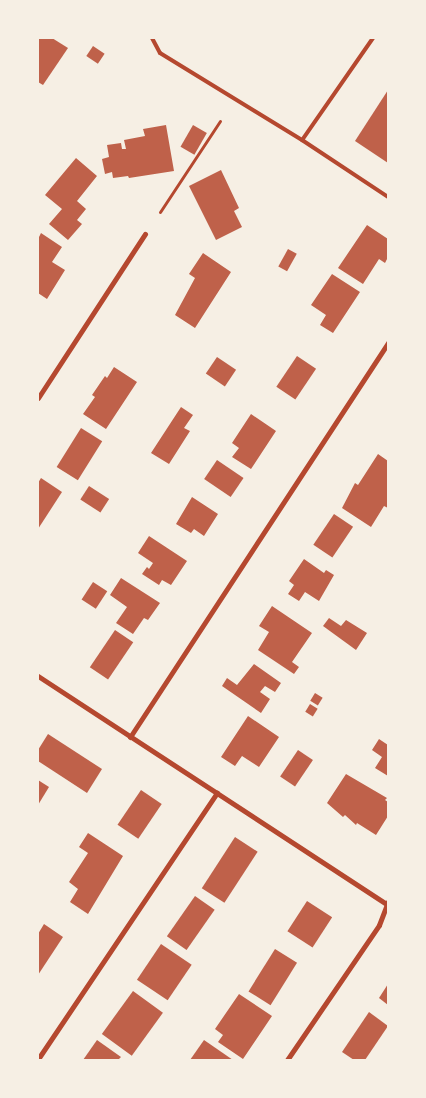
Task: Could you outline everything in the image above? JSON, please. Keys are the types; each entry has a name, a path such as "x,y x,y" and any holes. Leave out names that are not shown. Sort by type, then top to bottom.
{"street":[{"path":"38,398 145,234"},
{"path":"130,737 388,342"},
{"path":"38,685 40,678 388,904 379,925 287,1060"},
{"path":"38,1059 216,793"}],"lane":[{"path":"152,38 160,53 302,140 388,197"},
{"path":"302,140 373,38"}],"path":[{"path":"160,212 220,121"}],"building":[{"path":"38,38 52,38 68,48 43,85 38,82"},
{"path":"93,46 105,54 98,64 86,56"},
{"path":"388,90 388,163 355,141"},
{"path":"166,125 174,171 129,178 128,176 113,178 112,172 105,174 102,159 109,157 107,145 121,143 122,149 126,149 124,140 145,136 143,129"},
{"path":"193,125 207,133 194,155 180,147"},
{"path":"76,158 97,176 77,201 86,209 77,220 82,224 68,240 49,224 62,209 45,195"},
{"path":"221,170 239,208 234,211 242,227 216,240 189,186"},
{"path":"367,225 388,239 388,257 385,263 379,259 363,284 338,268"},
{"path":"41,233 62,247 52,262 65,270 47,299 38,293 38,239"},
{"path":"288,249 297,254 287,271 278,266"},
{"path":"203,253 231,272 195,328 175,315 195,278 189,274"},
{"path":"332,274 360,292 333,333 320,325 326,315 311,305"},
{"path":"297,356 316,369 295,400 276,387"},
{"path":"217,357 236,370 225,386 206,374"},
{"path":"114,367 137,382 106,429 83,414 95,397 92,395 105,376 107,378"},
{"path":"181,407 193,415 184,428 190,431 169,464 151,453"},
{"path":"251,414 276,431 251,469 232,457 239,448 232,443"},
{"path":"81,428 102,441 78,480 57,467"},
{"path":"378,454 388,461 388,508 384,506 371,527 342,508 355,483 358,485"},
{"path":"217,460 244,478 231,497 204,479"},
{"path":"41,478 62,492 38,529 38,483"},
{"path":"89,486 109,499 100,512 80,499"},
{"path":"192,497 218,514 204,536 194,529 191,533 176,524"},
{"path":"334,514 353,527 332,558 313,545"},
{"path":"149,536 187,561 171,585 162,580 159,585 142,574 153,563 138,553"},
{"path":"304,559 324,573 326,570 334,575 319,601 305,592 299,601 288,594 294,585 289,581"},
{"path":"121,578 160,603 148,620 144,618 133,634 116,623 127,607 110,595"},
{"path":"93,582 107,591 96,609 82,600"},
{"path":"272,606 312,633 292,662 299,667 294,674 258,650 269,632 259,626"},
{"path":"329,618 341,626 346,620 367,633 356,650 323,626"},
{"path":"115,630 133,642 108,680 90,667"},
{"path":"254,664 281,683 275,692 265,686 260,692 270,699 261,713 222,686 227,678 237,685"},
{"path":"315,693 323,698 318,705 310,701"},
{"path":"310,704 318,709 313,716 305,712"},
{"path":"248,716 279,737 259,767 242,756 235,766 221,757"},
{"path":"48,734 102,769 87,793 38,761 38,750"},
{"path":"379,739 388,745 388,776 375,768 382,757 372,750"},
{"path":"298,750 313,760 295,787 280,777"},
{"path":"346,774 387,798 385,800 388,802 388,816 376,835 357,823 356,825 345,815 343,817 327,803"},
{"path":"38,780 49,787 38,805"},
{"path":"141,790 162,804 138,839 118,825"},
{"path":"88,833 123,856 88,914 70,902 78,889 69,882 88,853 79,847"},
{"path":"235,837 258,852 224,903 202,888"},
{"path":"195,896 215,910 187,950 167,936"},
{"path":"307,901 332,917 313,948 287,931"},
{"path":"44,924 63,937 38,975 38,934"},
{"path":"161,944 192,965 168,1000 137,980"},
{"path":"275,949 297,963 271,1005 249,991"},
{"path":"388,984 388,1005 379,998"},
{"path":"133,991 163,1013 132,1056 102,1034"},
{"path":"239,994 272,1016 243,1059 218,1042 223,1035 215,1029"},
{"path":"369,1012 388,1026 365,1060 354,1060 342,1052"},
{"path":"97,1040 121,1057 118,1060 83,1060"},
{"path":"204,1040 233,1060 190,1060"}]}
